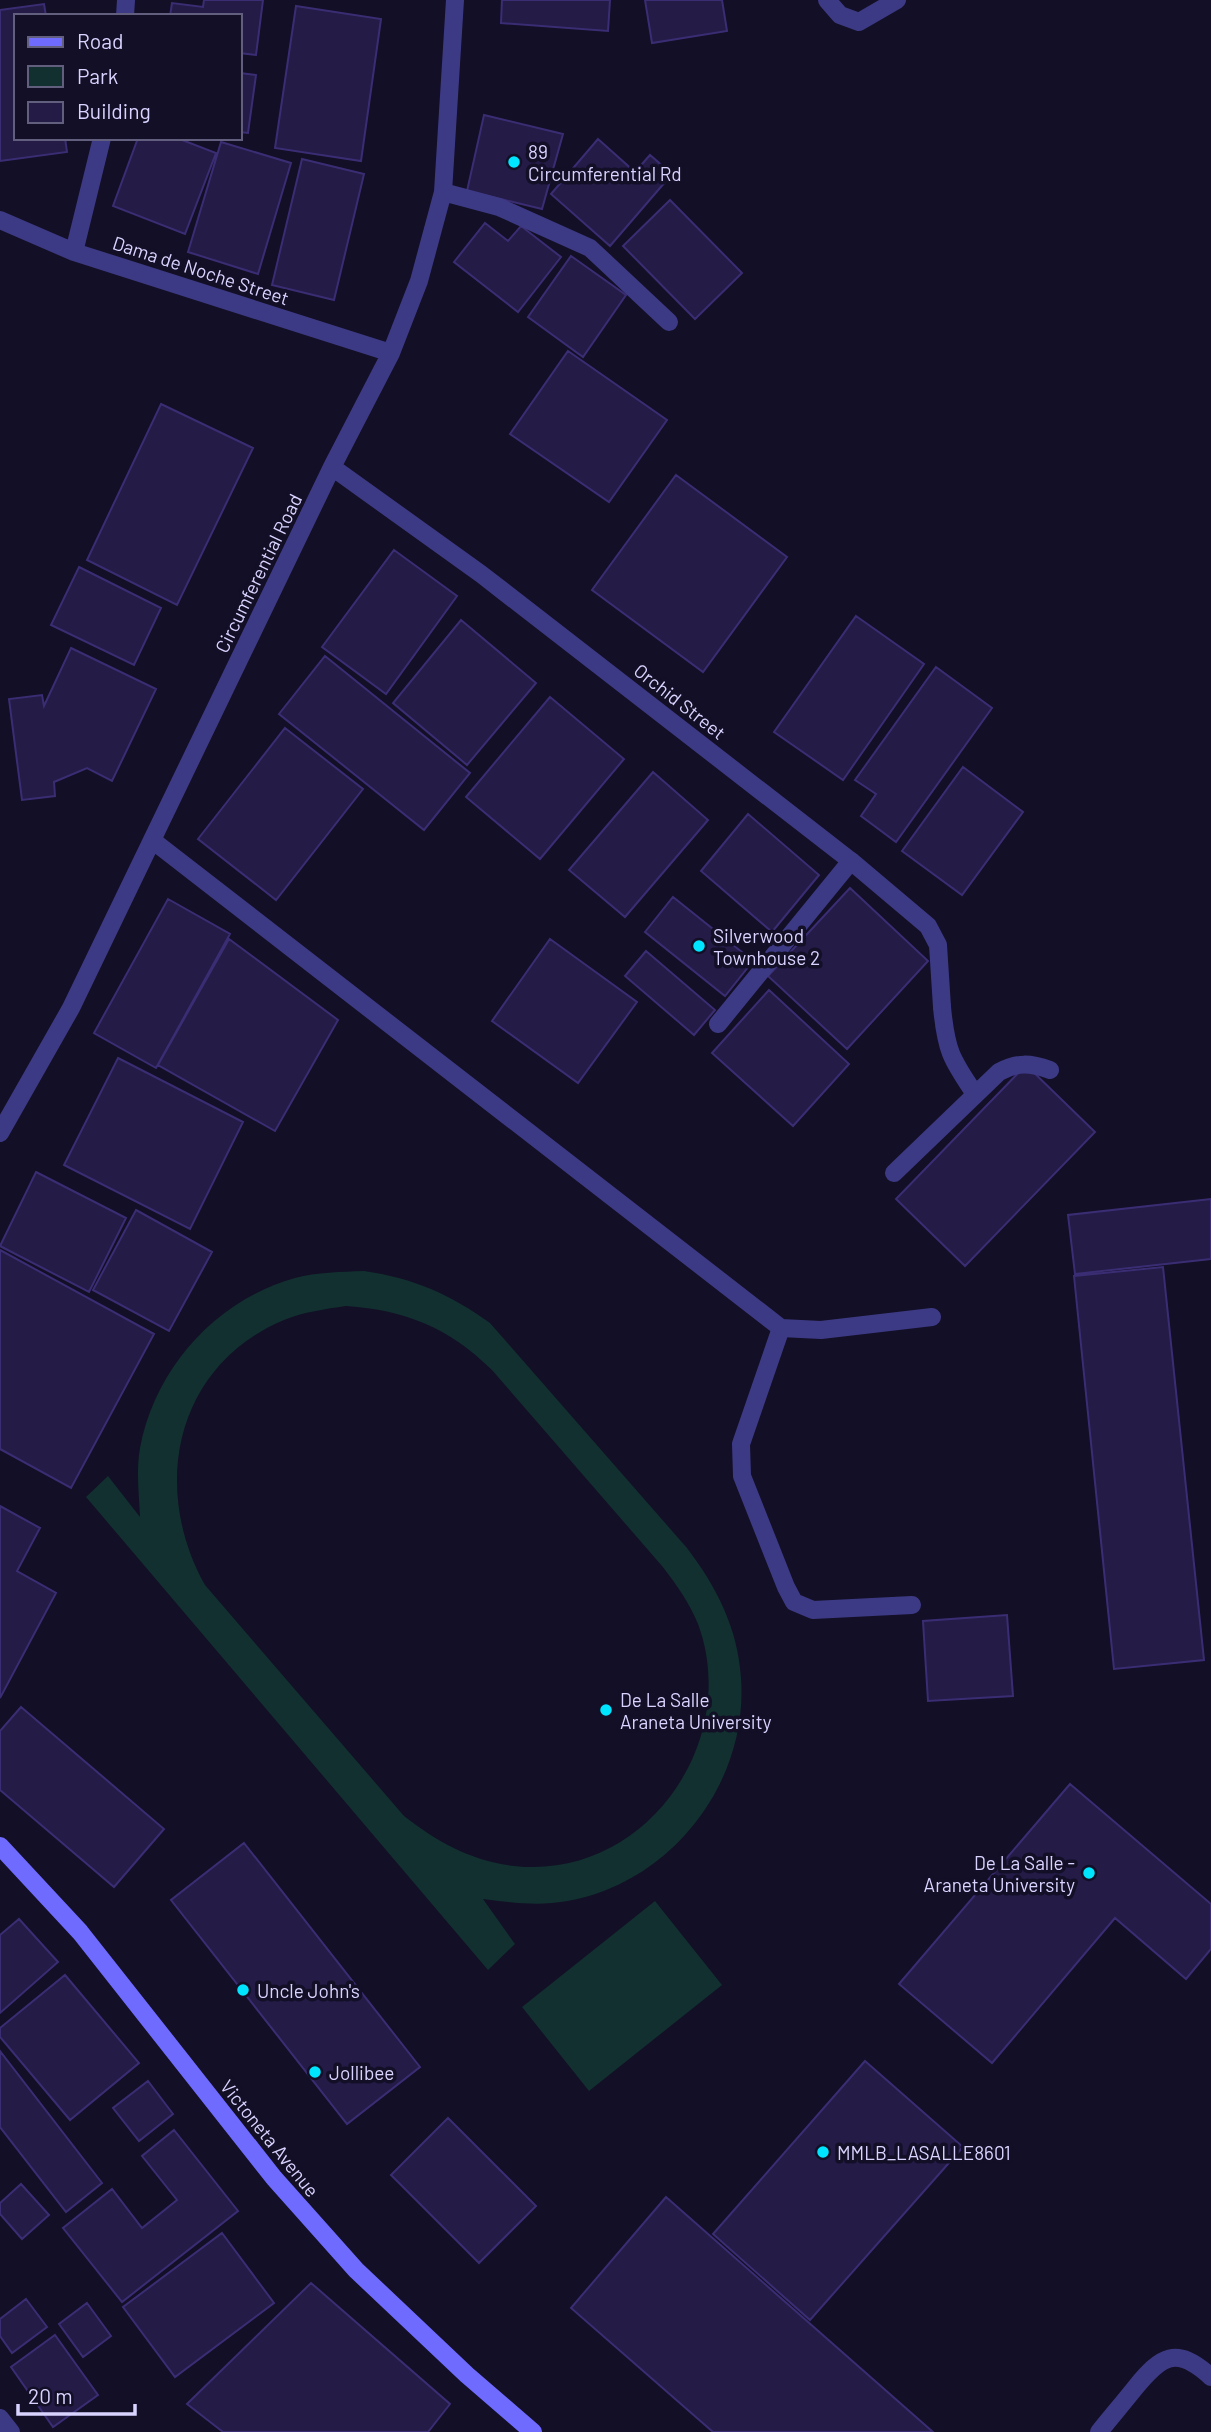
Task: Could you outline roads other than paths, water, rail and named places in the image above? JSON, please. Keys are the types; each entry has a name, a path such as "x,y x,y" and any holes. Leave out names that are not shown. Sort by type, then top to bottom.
{"main road":[{"name":"Victoneta Avenue","path":"0,1846 80,1932 274,2178 356,2270 467,2375 533,2432"}],"street":[{"name":"Circumferential Road","path":"0,1133 71,1008 332,467 391,353 419,281 443,192 455,0"},
{"path":"827,0 840,15 859,22 897,0"},
{"path":"74,252 102,140"},
{"path":"443,192 499,207 590,248 669,322"},
{"name":"Dama de Noche Street","path":"0,220 74,252 391,353"},
{"name":"Orchid Street","path":"332,467 481,573 851,861 928,926 938,945 945,1042 951,1058 975,1094"},
{"path":"152,840 781,1328 821,1330 932,1317"},
{"path":"718,1024 851,861"},
{"path":"894,1173 999,1072 1014,1064 1031,1063 1050,1070"},
{"path":"781,1328 745,1431 741,1466 742,1476 786,1587 794,1602 813,1610 912,1605"},
{"path":"1099,2432 1155,2364 1169,2357 1186,2359 1211,2377"},
{"path":"0,2418 11,2432"}],"place":[{"name":"89 Circumferential Rd","path":"514,162"},
{"name":"Silverwood Townhouse 2","path":"699,946"},
{"name":"De La Salle Araneta University","path":"606,1710"},
{"name":"De La Salle - Araneta University","path":"1089,1873"},
{"name":"Uncle John's","path":"243,1990"},
{"name":"Jollibee","path":"315,2072"},
{"name":"MMLB_LASALLE8601","path":"823,2152"}]}
